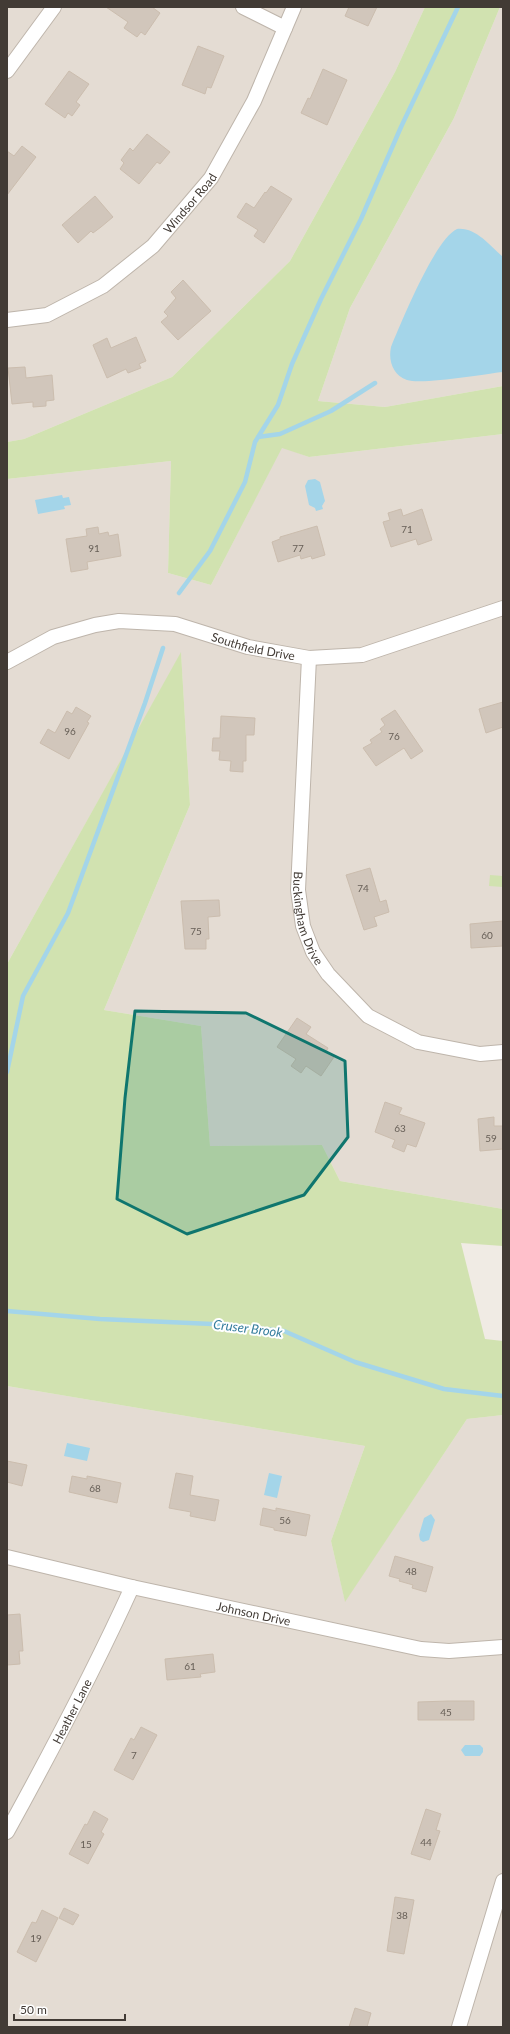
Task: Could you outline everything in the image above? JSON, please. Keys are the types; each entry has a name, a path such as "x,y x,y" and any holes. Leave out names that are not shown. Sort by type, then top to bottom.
{"street":[{"path":"7,71 54,7"},
{"path":"243,7 285,28"},
{"name":"Windsor Road","path":"7,320 47,315 103,286 153,246 211,178 254,101 294,7"},
{"name":"Southfield Drive","path":"7,662 53,637 95,624 119,621 175,624 248,647 309,658 362,654 503,608"},
{"name":"Buckingham Drive","path":"309,658 298,890 303,926 313,952 328,974 368,1016 418,1042 480,1054 503,1052"},
{"name":"Johnson Drive","path":"7,1557 132,1587 421,1649 449,1651 503,1646"},
{"name":"Heather Lane","path":"7,1832 50,1754 111,1633 132,1587"},
{"path":"459,2027 503,1881"}],"highlighted area":[{"path":"135,1011 246,1013 345,1061 348,1137 304,1195 187,1234 117,1199 125,1098"}],"shaded area":[{"path":"7,7 425,7 395,72 290,261 172,377 24,439 7,442"},
{"path":"500,7 503,7 503,386 385,407 318,401 350,308 454,118"},
{"path":"503,434 503,1209 340,1181 322,1145 210,1146 201,1026 104,1010 190,805 181,653 7,964 7,479 171,461 168,573 211,585 282,447 309,457"},
{"path":"7,1386 365,1446 331,1541 345,1601 467,1419 503,1415 503,2027 7,2027"}],"green space":[{"path":"425,7 500,7 454,118 350,308 318,401 385,407 503,386 503,434 309,457 282,448 211,585 168,573 171,461 7,479 7,442 24,439 172,377 290,261 395,72"},
{"path":"181,652 190,805 104,1010 201,1026 210,1146 322,1145 340,1181 503,1209 503,1246 461,1243 485,1339 503,1341 503,1415 467,1419 345,1602 331,1541 365,1446 7,1386 7,964"},
{"path":"490,875 503,876 503,887 489,886"}],"water":[{"path":"457,229 464,229 476,234 503,257 503,372 439,380 407,380 398,375 393,367 390,357 391,347 410,302 429,264 448,236"},
{"path":"315,479 320,482 325,501 322,506 323,509 316,511 315,508 309,505 305,486 308,480"},
{"path":"62,495 63,498 69,497 71,505 64,506 65,509 38,514 35,500"},
{"path":"67,1443 90,1448 87,1461 64,1456"},
{"path":"269,1473 282,1476 277,1498 264,1495"},
{"path":"431,1514 435,1520 429,1540 423,1542 420,1540 419,1535 424,1518"},
{"path":"465,1745 480,1745 483,1748 483,1752 480,1756 465,1756 461,1750"}],"building":[{"path":"106,7 152,7 160,13 145,35 141,32 137,37 124,28 128,22"},
{"path":"349,7 377,7 368,26 345,16"},
{"path":"198,46 224,56 211,88 207,87 205,94 182,85"},
{"path":"323,69 347,80 327,125 301,113 308,98 310,99"},
{"path":"69,71 89,84 76,102 80,105 72,116 68,113 65,118 45,104"},
{"path":"147,134 170,152 160,164 157,162 139,184 120,169 124,163 121,160 130,148 133,151"},
{"path":"22,146 36,157 7,195 7,151 14,156"},
{"path":"271,186 292,199 264,243 254,236 258,230 237,217 246,203 254,208"},
{"path":"95,196 113,217 93,233 91,231 78,243 62,225"},
{"path":"183,280 211,311 178,340 161,322 168,316 164,312 176,298 171,292"},
{"path":"136,337 146,361 139,364 141,368 128,373 126,369 107,378 93,345 107,338 111,348"},
{"path":"25,367 26,378 52,375 54,400 46,401 46,406 33,407 33,402 12,404 8,368"},
{"path":"401,509 403,516 422,509 432,540 418,545 416,539 391,547 383,522 390,520 388,513"},
{"path":"317,526 325,555 312,559 311,556 301,559 300,555 278,562 272,542 280,539 280,537"},
{"path":"98,527 99,534 108,532 109,536 118,534 121,556 87,562 88,569 71,572 66,539 87,536 86,529"},
{"path":"503,702 503,727 486,733 479,709"},
{"path":"76,707 91,716 87,722 89,723 69,759 40,743 48,729 55,733 67,711 72,714"},
{"path":"395,710 423,751 411,759 404,748 376,766 363,748 372,743 370,740 382,732 380,729 385,725 381,719"},
{"path":"221,716 255,718 254,735 246,735 246,761 243,761 243,772 230,771 231,761 219,760 220,751 212,751 213,738 220,738"},
{"path":"370,868 380,902 386,900 389,912 374,917 377,926 364,930 346,875"},
{"path":"219,900 220,916 208,917 209,939 206,939 206,949 185,949 181,901"},
{"path":"503,921 503,946 471,948 470,924"},
{"path":"297,1018 311,1027 306,1034 328,1048 326,1052 334,1057 321,1076 306,1066 301,1073 291,1066 296,1059 277,1047"},
{"path":"385,1102 402,1108 399,1114 425,1123 416,1147 407,1144 404,1152 392,1147 395,1140 375,1132"},
{"path":"494,1117 494,1126 503,1126 503,1149 480,1151 478,1119"},
{"path":"7,1461 27,1465 22,1486 7,1482"},
{"path":"176,1473 193,1476 190,1495 219,1500 215,1521 190,1516 191,1512 169,1508"},
{"path":"72,1476 87,1479 87,1476 121,1483 117,1503 69,1492"},
{"path":"263,1508 276,1511 276,1508 310,1515 306,1536 274,1530 274,1528 260,1525"},
{"path":"395,1556 433,1567 426,1592 412,1588 413,1585 389,1576"},
{"path":"20,1614 23,1651 19,1651 20,1664 7,1665 7,1615"},
{"path":"213,1654 215,1672 200,1674 201,1677 167,1680 165,1659"},
{"path":"474,1701 474,1720 418,1720 418,1702"},
{"path":"141,1727 157,1735 133,1780 114,1770 131,1738 134,1740"},
{"path":"426,1809 441,1814 436,1830 440,1831 430,1860 411,1854"},
{"path":"94,1811 108,1819 101,1832 104,1834 88,1864 69,1854 85,1824 87,1825"},
{"path":"395,1897 414,1900 404,1954 387,1951"},
{"path":"64,1908 79,1915 73,1925 59,1918"},
{"path":"42,1910 58,1918 36,1962 17,1952 32,1922 36,1923"},
{"path":"355,2008 371,2013 367,2027 349,2027"}],"waterway":[{"path":"179,593 210,551 245,482 255,442 278,405 292,364 321,299 361,219 401,127 458,7"},
{"path":"258,437 280,434 331,411 375,383"},
{"path":"7,1072 23,996 68,913 145,703 163,648"},
{"name":"Cruser Brook","path":"7,1311 100,1319 212,1324 284,1331 355,1362 444,1389 503,1396"}]}
